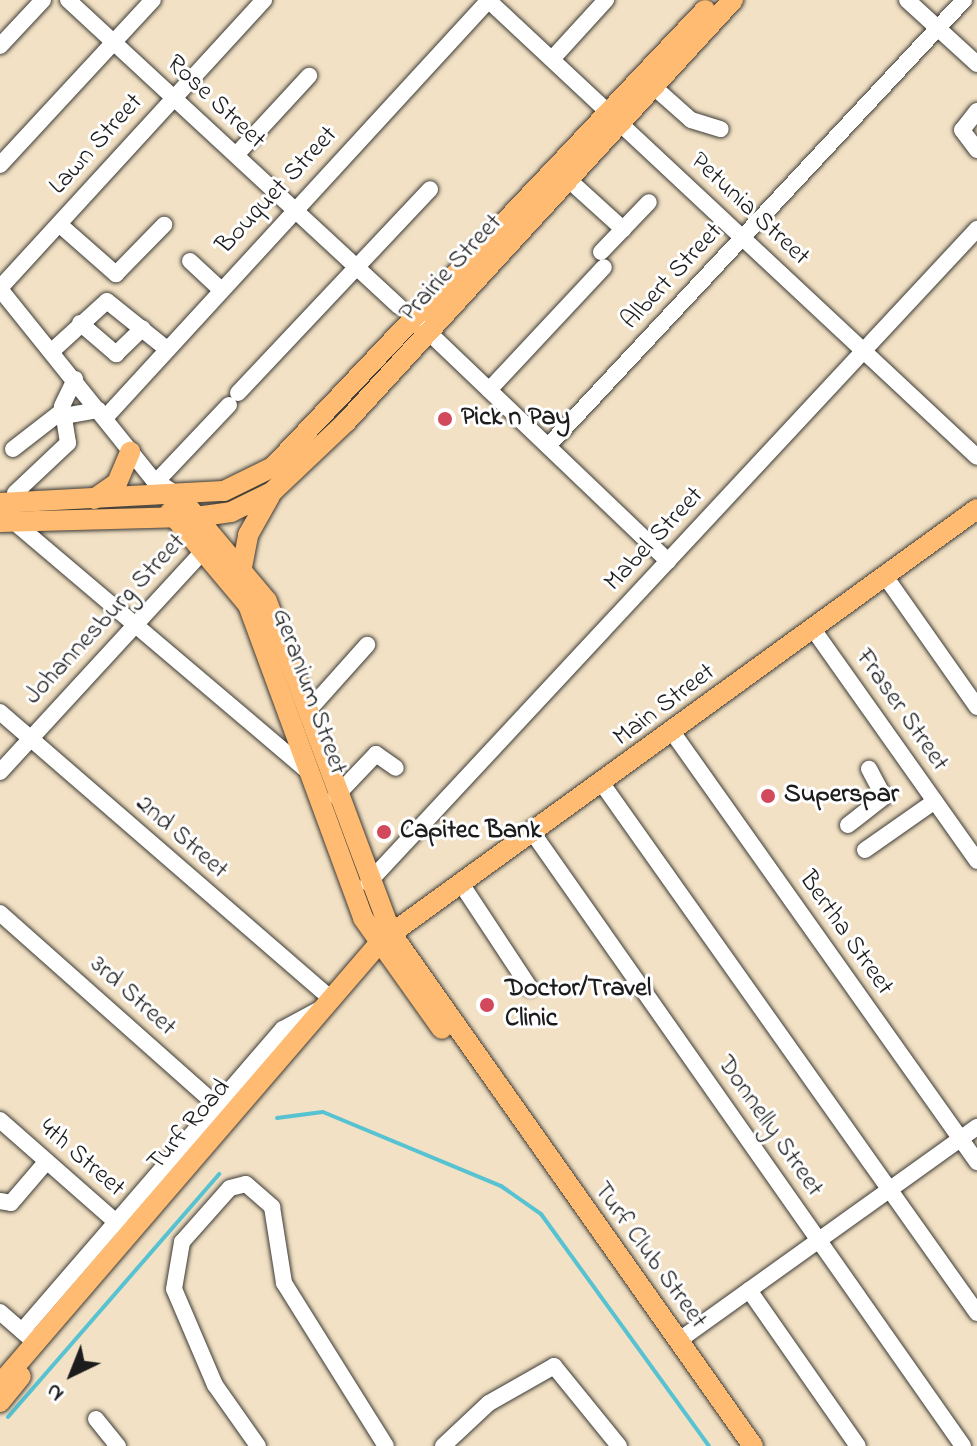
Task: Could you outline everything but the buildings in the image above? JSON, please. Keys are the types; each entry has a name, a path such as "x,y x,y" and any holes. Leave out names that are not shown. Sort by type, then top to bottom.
{"main road":[{"name":"Prairie Street","path":"9,509 196,517 231,512 272,492 616,119 715,0"},
{"name":"Prairie Street","path":"9,509 161,488 224,491 273,467 423,327 570,181 616,119 655,88 733,0"},
{"path":"90,500 117,483 130,452"},
{"name":"Geranium Street","path":"161,488 196,517 248,605 309,772 383,940"},
{"name":"Geranium Street","path":"161,488 174,517 242,567 267,601 368,883 383,940"},
{"path":"242,567 248,535 272,492"},
{"name":"Main Street","path":"383,940 535,836 885,576 975,515"},
{"name":"Turf Road","path":"0,1402 6,1382 39,1346 123,1228 383,940"},
{"name":"Turf Club Street","path":"383,940 501,1097 753,1446"}],"street":[{"path":"0,46 43,0"},
{"name":"Rose Street","path":"68,0 399,306"},
{"path":"0,165 153,0"},
{"name":"Lawn Street","path":"0,288 264,0"},
{"name":"Petunia Street","path":"489,0 977,457"},
{"name":"Bouquet Street","path":"102,414 167,349 489,0"},
{"path":"553,58 606,0"},
{"path":"907,0 977,64"},
{"name":"Albert Street","path":"548,446 964,0"},
{"path":"236,155 309,76"},
{"path":"655,88 691,120 721,129"},
{"path":"977,111 962,130 977,150"},
{"path":"570,181 623,229"},
{"path":"161,488 234,399 430,189"},
{"path":"489,390 649,202"},
{"path":"59,224 116,274 164,225"},
{"name":"Mabel Street","path":"368,883 977,229"},
{"path":"190,261 220,289"},
{"name":"Geranium Street","path":"0,288 161,488"},
{"path":"52,351 107,301 167,349"},
{"path":"80,323 116,354 143,328"},
{"path":"423,327 668,561"},
{"path":"9,509 68,443 63,414 75,379"},
{"path":"13,449 63,414 102,414"},
{"path":"0,482 9,509 132,623 309,772"},
{"name":"Johannesburg Street","path":"0,772 132,623 210,544"},
{"path":"885,576 977,707"},
{"name":"Fraser Street","path":"813,629 977,861"},
{"path":"308,711 367,645"},
{"name":"2nd Street","path":"0,712 326,1004"},
{"name":"Bertha Street","path":"673,733 977,1162"},
{"path":"336,796 376,754 396,768"},
{"path":"848,825 884,797 869,769"},
{"path":"603,785 977,1313"},
{"path":"865,850 935,801"},
{"name":"Donnelly Street","path":"535,836 963,1446"},
{"path":"462,885 530,988"},
{"name":"3rd Street","path":"0,913 224,1113"},
{"name":"4th Street","path":"0,1120 123,1228"},
{"path":"678,1341 977,1127"},
{"path":"0,1201 11,1203 47,1161"},
{"path":"258,1446 215,1385 174,1289 182,1242 230,1188 246,1184 272,1207 284,1283 386,1446"},
{"path":"22,1331 123,1228"},
{"path":"749,1290 858,1446"},
{"path":"0,1312 39,1346"},
{"path":"443,1446 489,1403 554,1366 619,1446"},
{"path":"96,1419 118,1446"}],"waterway":[{"path":"277,1118 323,1112 501,1186 541,1214 709,1446"},
{"path":"8,1417 219,1174"}],"place":[{"name":"Pick n Pay","path":"445,419"},
{"name":"Superspar","path":"768,796"},
{"name":"Capitec Bank","path":"384,832"},
{"name":"Doctor/Travel Clinic","path":"487,1005"}]}
